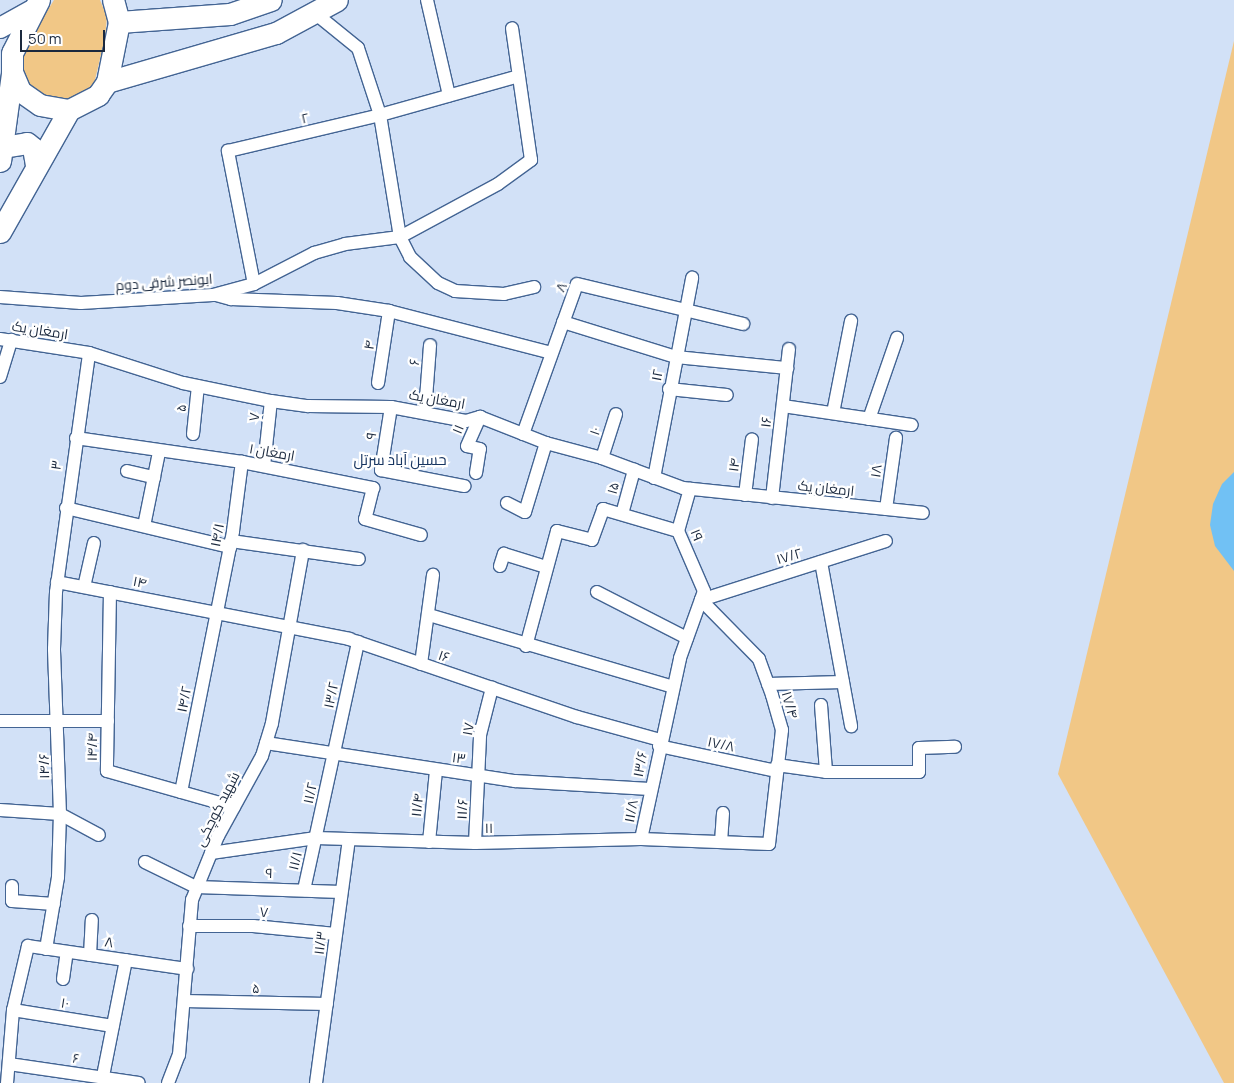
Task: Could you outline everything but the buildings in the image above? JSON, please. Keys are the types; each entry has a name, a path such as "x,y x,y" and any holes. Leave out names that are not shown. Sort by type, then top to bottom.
{"highway":[{"path":"0,232 36,165 69,110 98,95 107,82 119,22 114,0"},
{"path":"119,22 230,14 271,0"},
{"path":"107,82 247,43 316,14 337,0"},
{"path":"35,5 12,53 8,68 2,154 27,143 33,148 36,165"},
{"path":"8,68 20,91 40,105 69,110"}],"main road":[{"path":"0,28 35,5"}],"street":[{"path":"427,0 449,95"},
{"path":"316,14 358,48 380,115 400,237 410,257 438,283 455,290 504,294 534,287"},
{"path":"400,237 498,184 531,160 512,28"},
{"name":"۲","path":"254,284 228,151 380,115 519,76"},
{"name":"ابونصر شرقی دوم","path":"0,297 81,303 213,295 254,284 314,253 345,244 400,237"},
{"name":"۱۲","path":"654,478 669,388 692,278"},
{"name":"۸","path":"523,434 577,284 742,324"},
{"path":"213,295 232,299 337,303 389,311 551,353"},
{"name":"۴","path":"378,383 389,311"},
{"path":"834,413 851,321"},
{"path":"563,322 676,358 787,368"},
{"path":"869,418 896,338"},
{"path":"0,377 5,340"},
{"name":"ارمغان یک","path":"5,340 89,353 198,386 271,402 308,406 391,407 466,421 480,417 546,443 602,458 654,478 690,489 923,513"},
{"name":"۶","path":"425,412 430,345"},
{"name":"۱۶","path":"772,498 789,349"},
{"name":"۳","path":"58,582 66,508 89,353"},
{"name":"۵","path":"193,434 198,386"},
{"path":"669,388 727,395"},
{"name":"۷","path":"264,466 271,402"},
{"path":"783,406 912,425"},
{"name":"۹","path":"391,407 381,470 464,486"},
{"name":"۱۰","path":"602,458 616,414"},
{"name":"۱۱","path":"476,473 480,449 467,446 480,417"},
{"name":"ارمغان ۱","path":"76,438 159,452 242,462 373,488 365,519 421,535"},
{"name":"۱۸","path":"886,509 896,438"},
{"name":"۱۴","path":"745,495 752,439"},
{"path":"507,503 526,512 546,443"},
{"path":"144,526 159,452"},
{"name":"۱۴/۱","path":"216,612 231,544 242,462"},
{"path":"127,470 154,477"},
{"name":"۱۵","path":"622,514 634,470"},
{"name":"۱۹","path":"690,489 678,531 702,595"},
{"path":"66,508 231,544 302,550 359,559"},
{"path":"526,646 557,531 592,540 603,509 678,531"},
{"name":"۱۷/۲","path":"702,595 886,542"},
{"path":"84,587 94,543"},
{"name":"شهید کوچکی","path":"168,1083 179,1055 189,926 196,887 210,853 266,743 302,550"},
{"path":"500,566 504,554 546,567"},
{"path":"821,562 851,726"},
{"path":"421,664 433,575"},
{"name":"۱۴","path":"58,582 216,612"},
{"name":"۱۴/۶","path":"46,949 54,904 60,814 59,721 54,649 58,582"},
{"name":"۱۴/۴","path":"110,592 107,772 234,807"},
{"path":"597,592 687,638"},
{"name":"۱۳/۶","path":"650,789 672,687 702,595"},
{"name":"۱۷/۴","path":"702,595 759,659 782,730 769,844"},
{"name":"۱۶","path":"216,612 358,642 659,743"},
{"name":"۱۴/۲","path":"181,792 216,612"},
{"path":"429,615 526,646 672,687"},
{"name":"۱۳/۲","path":"333,754 358,642"},
{"path":"768,684 842,682"},
{"name":"۱۷","path":"479,776 480,735 492,688"},
{"path":"821,705 826,772"},
{"path":"0,721 108,722"},
{"name":"۱۳","path":"266,743 479,776 650,789"},
{"name":"۱۷/۸","path":"659,743 777,768 826,772 919,772 919,748 955,747"},
{"name":"۱۱/۲","path":"316,838 333,754"},
{"name":"۱۱/۴","path":"429,842 436,770"},
{"name":"۱۱/۶","path":"475,844 479,776"},
{"name":"۱۱/۸","path":"641,839 650,789"},
{"path":"0,810 60,814 99,835"},
{"path":"721,842 723,812"},
{"name":"۱۱","path":"210,853 316,838 475,844 641,839 769,844"},
{"name":"۱۱/۱","path":"304,890 316,838"},
{"name":"۱۱/۳","path":"316,1083 349,839"},
{"path":"146,862 196,887"},
{"path":"12,886 12,901 54,904"},
{"name":"۹","path":"196,887 342,892"},
{"path":"90,955 92,920"},
{"name":"۷","path":"189,926 253,926 336,934"},
{"name":"۸","path":"12,1010 28,946 186,969"},
{"path":"63,979 67,952"},
{"path":"103,1076 126,960"},
{"name":"۵","path":"184,1000 327,1004"},
{"path":"7,1083 12,1010"},
{"name":"۱۰","path":"12,1010 113,1026"},
{"name":"۶","path":"8,1064 103,1076 138,1083"}],"shaded area":[{"path":"54,0 100,0 107,17 105,38 94,84 83,98 53,103 25,82 19,67 24,48"},
{"path":"1234,41 1234,1083 1224,1083 1058,774"}],"district":[{"name":"حسین آباد سرتل","path":"400,460"}]}
